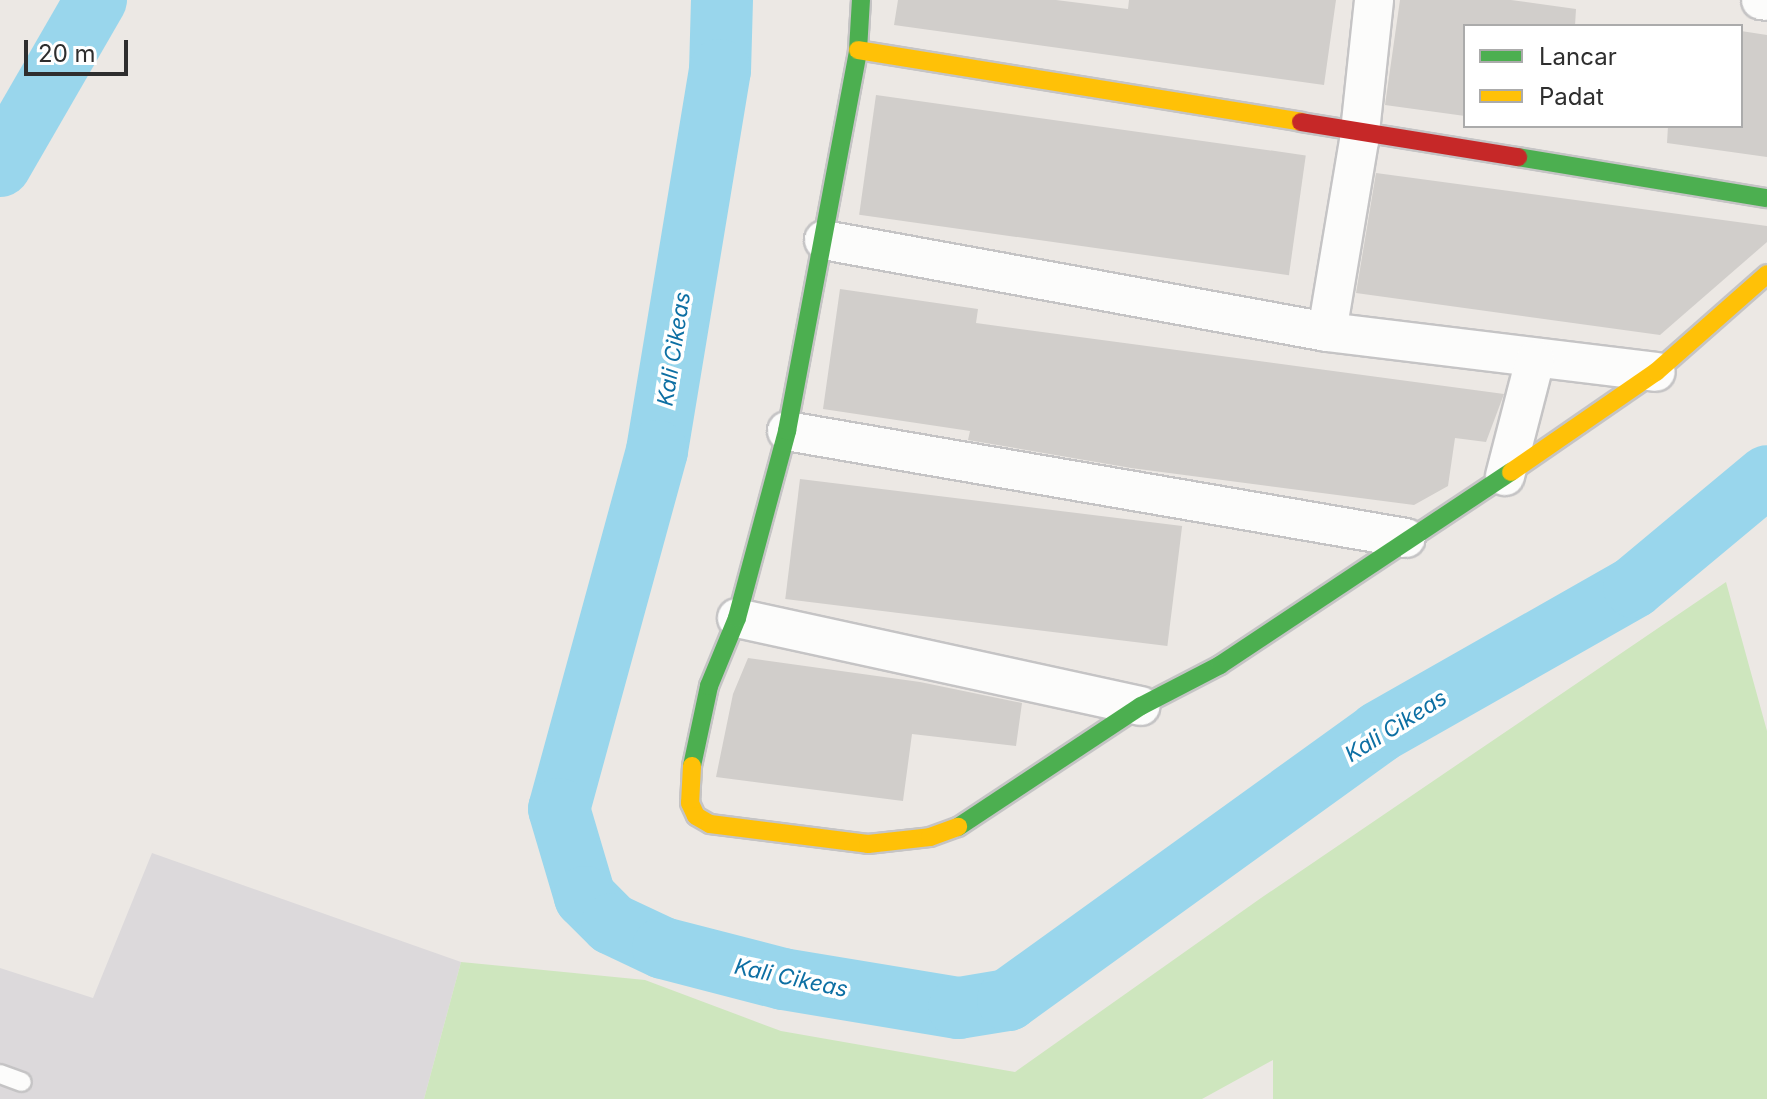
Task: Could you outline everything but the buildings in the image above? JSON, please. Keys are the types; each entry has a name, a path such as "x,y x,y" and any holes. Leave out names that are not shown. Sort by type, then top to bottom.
{"street":[{"path":"861,0 858,50 787,431 737,618 709,686 692,761 690,803 696,816 710,824 868,844 930,837 1000,804 1141,706 1220,665 1656,372 1767,274"},
{"path":"1327,332 1360,132 1374,0"},
{"path":"858,50 1767,198"},
{"path":"824,240 1327,332 1535,360 1656,372"},
{"path":"1505,476 1535,360"},
{"path":"787,431 1406,538"},
{"path":"737,618 1141,706"}],"lane":[{"path":"0,1074 22,1082"}],"shaded area":[{"path":"152,853 461,962 424,1099 0,1099 0,968 93,998"}],"green space":[{"path":"1726,582 1767,731 1767,1099 1273,1099 1273,1060 1202,1099 424,1099 461,962 645,980 781,1031 1015,1072 1261,898"}],"waterway":[{"path":"0,166 96,0"},
{"name":"Kali Cikeas","path":"722,0 720,70 657,451 559,809 585,897 612,924 663,948 783,979 959,1008 1008,1000 1379,732 1634,587 1767,476"}],"traffic: fast":[{"path":"692,766 709,686 737,618 787,431 858,50 861,0"},
{"path":"1518,157 1767,198"},
{"path":"958,827 1141,706 1220,665 1511,472"}],"traffic: slow":[{"path":"858,50 1301,122"},
{"path":"1511,472 1656,372 1767,274"},
{"path":"692,766 690,803 696,816 710,824 868,844 930,837 958,827"}],"traffic: jam":[{"path":"1301,122 1518,157"}]}
